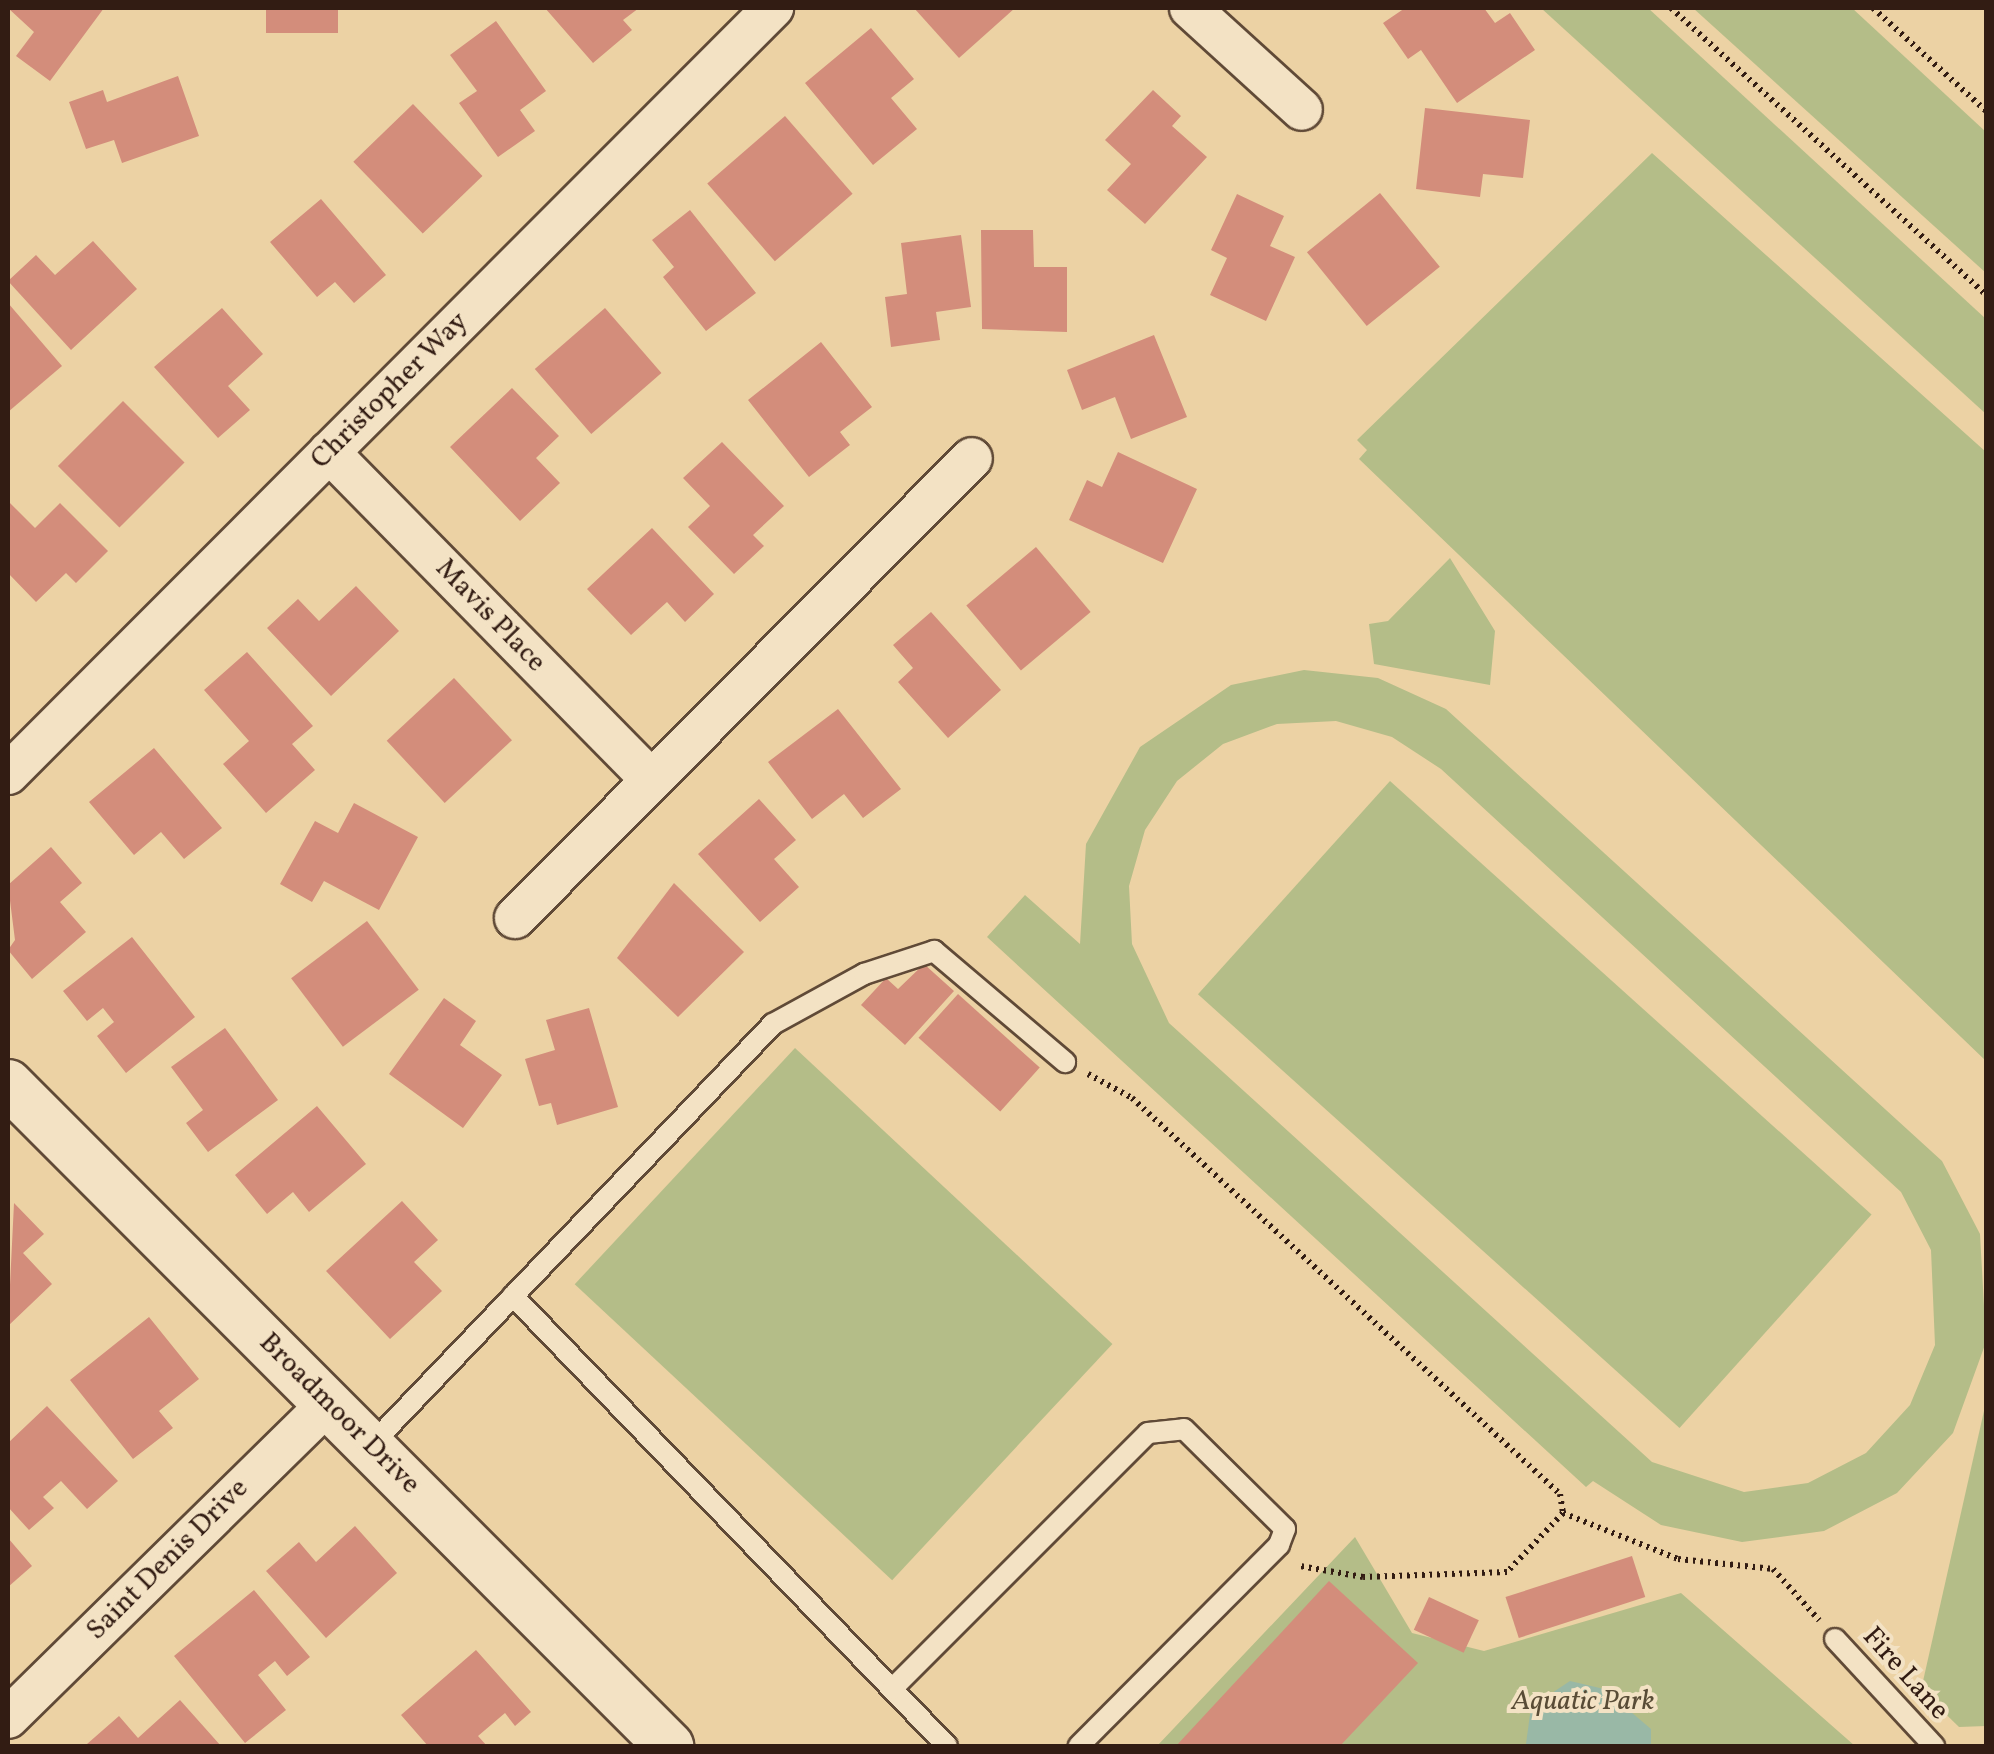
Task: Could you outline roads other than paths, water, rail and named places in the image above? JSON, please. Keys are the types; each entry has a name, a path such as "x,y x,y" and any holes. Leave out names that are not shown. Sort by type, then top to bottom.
{"street":[{"name":"Christopher Way","path":"8,774 774,8"},
{"path":"1190,8 1302,110"},
{"name":"Mavis Place","path":"329,452 650,780"},
{"path":"516,918 972,458"},
{"name":"Broadmoor Drive","path":"8,1084 328,1403 660,1744"},
{"name":"Saint Denis Drive","path":"8,1718 328,1403"}],"lane":[{"path":"370,1446 772,1024 864,974 934,951 1066,1062"},
{"path":"513,1296 948,1746"},
{"path":"892,1688 1148,1433 1184,1430 1280,1518 1279,1545 1079,1746"},
{"name":"Fire Lane","path":"1835,1638 1934,1746"}],"park label":[{"name":"Aquatic Park","path":"1583,1702"}]}
